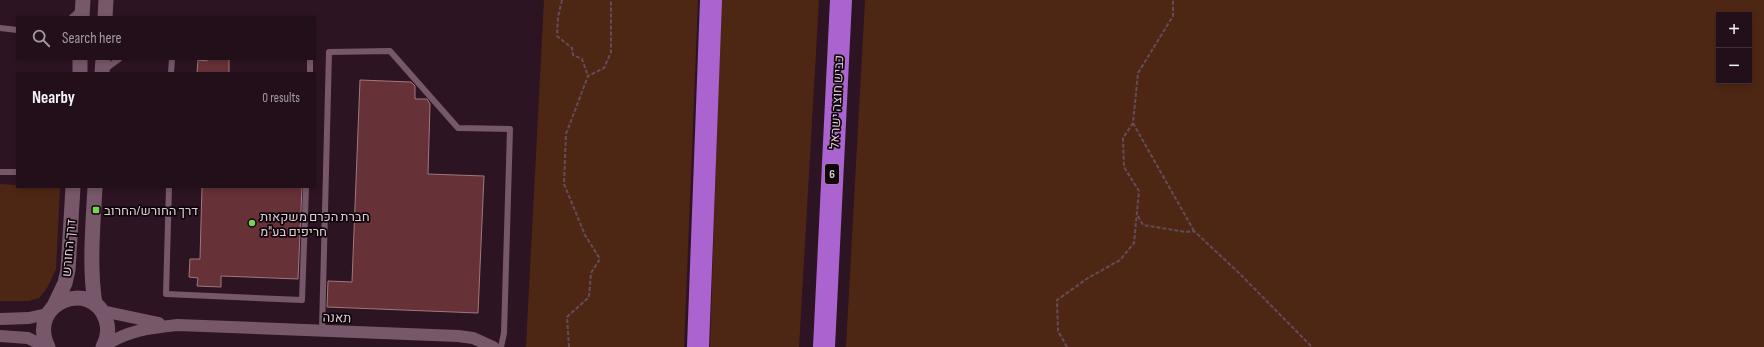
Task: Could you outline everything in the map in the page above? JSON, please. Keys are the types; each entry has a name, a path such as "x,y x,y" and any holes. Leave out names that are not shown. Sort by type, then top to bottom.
{"highway":[{"path":"698,347 711,0"},
{"name":"כביש חוצה ישראל","path":"824,347 841,0"}],"street":[{"path":"105,16 106,0"},
{"path":"80,60 80,72"},
{"path":"102,60 102,72"},
{"name":"דרך החורש","path":"47,347 43,332 51,310 65,283 68,270 73,188"},
{"name":"דרך החורש","path":"95,188 92,289 98,308 108,326 104,347"},
{"path":"0,319 29,318 51,310 70,298 79,298 98,308"},
{"name":"תאנה","path":"98,308 133,318 178,325"},
{"name":"תאנה","path":"104,347 116,338 134,331 152,327 178,325 458,336 473,338 493,347"},
{"path":"0,336 28,338 47,347"}],"lane":[{"path":"0,28 16,30"},
{"path":"322,330 329,52 390,51 458,128 510,129 504,333 501,347"},
{"path":"103,72 118,60"},
{"path":"171,72 172,60"},
{"path":"310,60 310,72"},
{"path":"0,172 16,172"},
{"path":"169,188 166,294 302,300 306,188"}],"path":[{"path":"562,0 558,17 557,36 572,48 573,55 582,59 588,76 566,134 564,184 585,235 600,259 591,272 589,297 567,317 569,347"},
{"path":"588,76 604,68 611,52 612,0"},
{"path":"1067,347 1058,331 1057,300 1088,278 1120,260 1134,243 1140,191 1124,167 1123,138 1133,123 1138,73 1173,16 1173,0"},
{"path":"1133,123 1194,231 1239,273 1312,347"},
{"path":"1137,215 1143,225 1186,232 1194,231"}],"shaded area":[{"path":"544,0 698,0 684,347 526,347"},
{"path":"721,0 819,0 799,347 710,347"},
{"path":"865,0 1764,0 1764,347 846,347"},
{"path":"0,184 16,185 16,188 60,188 56,269 47,288 39,298 29,301 0,301"}],"building":[{"path":"198,60 229,60 229,72 197,72"},
{"path":"360,80 411,82 415,86 415,99 427,99 430,104 428,174 484,176 478,313 327,307 328,281 352,282"},
{"name":"חברת הכרם משקאות חריפים בע\"מ","path":"202,188 302,188 298,279 221,276 221,287 197,286 198,278 189,277 190,259 200,259"}],"place":[{"name":"דרך החורש/החרוב","path":"96,210"},
{"name":"חברת הכרם משקאות חריפים בע\"מ","path":"252,223"}]}
